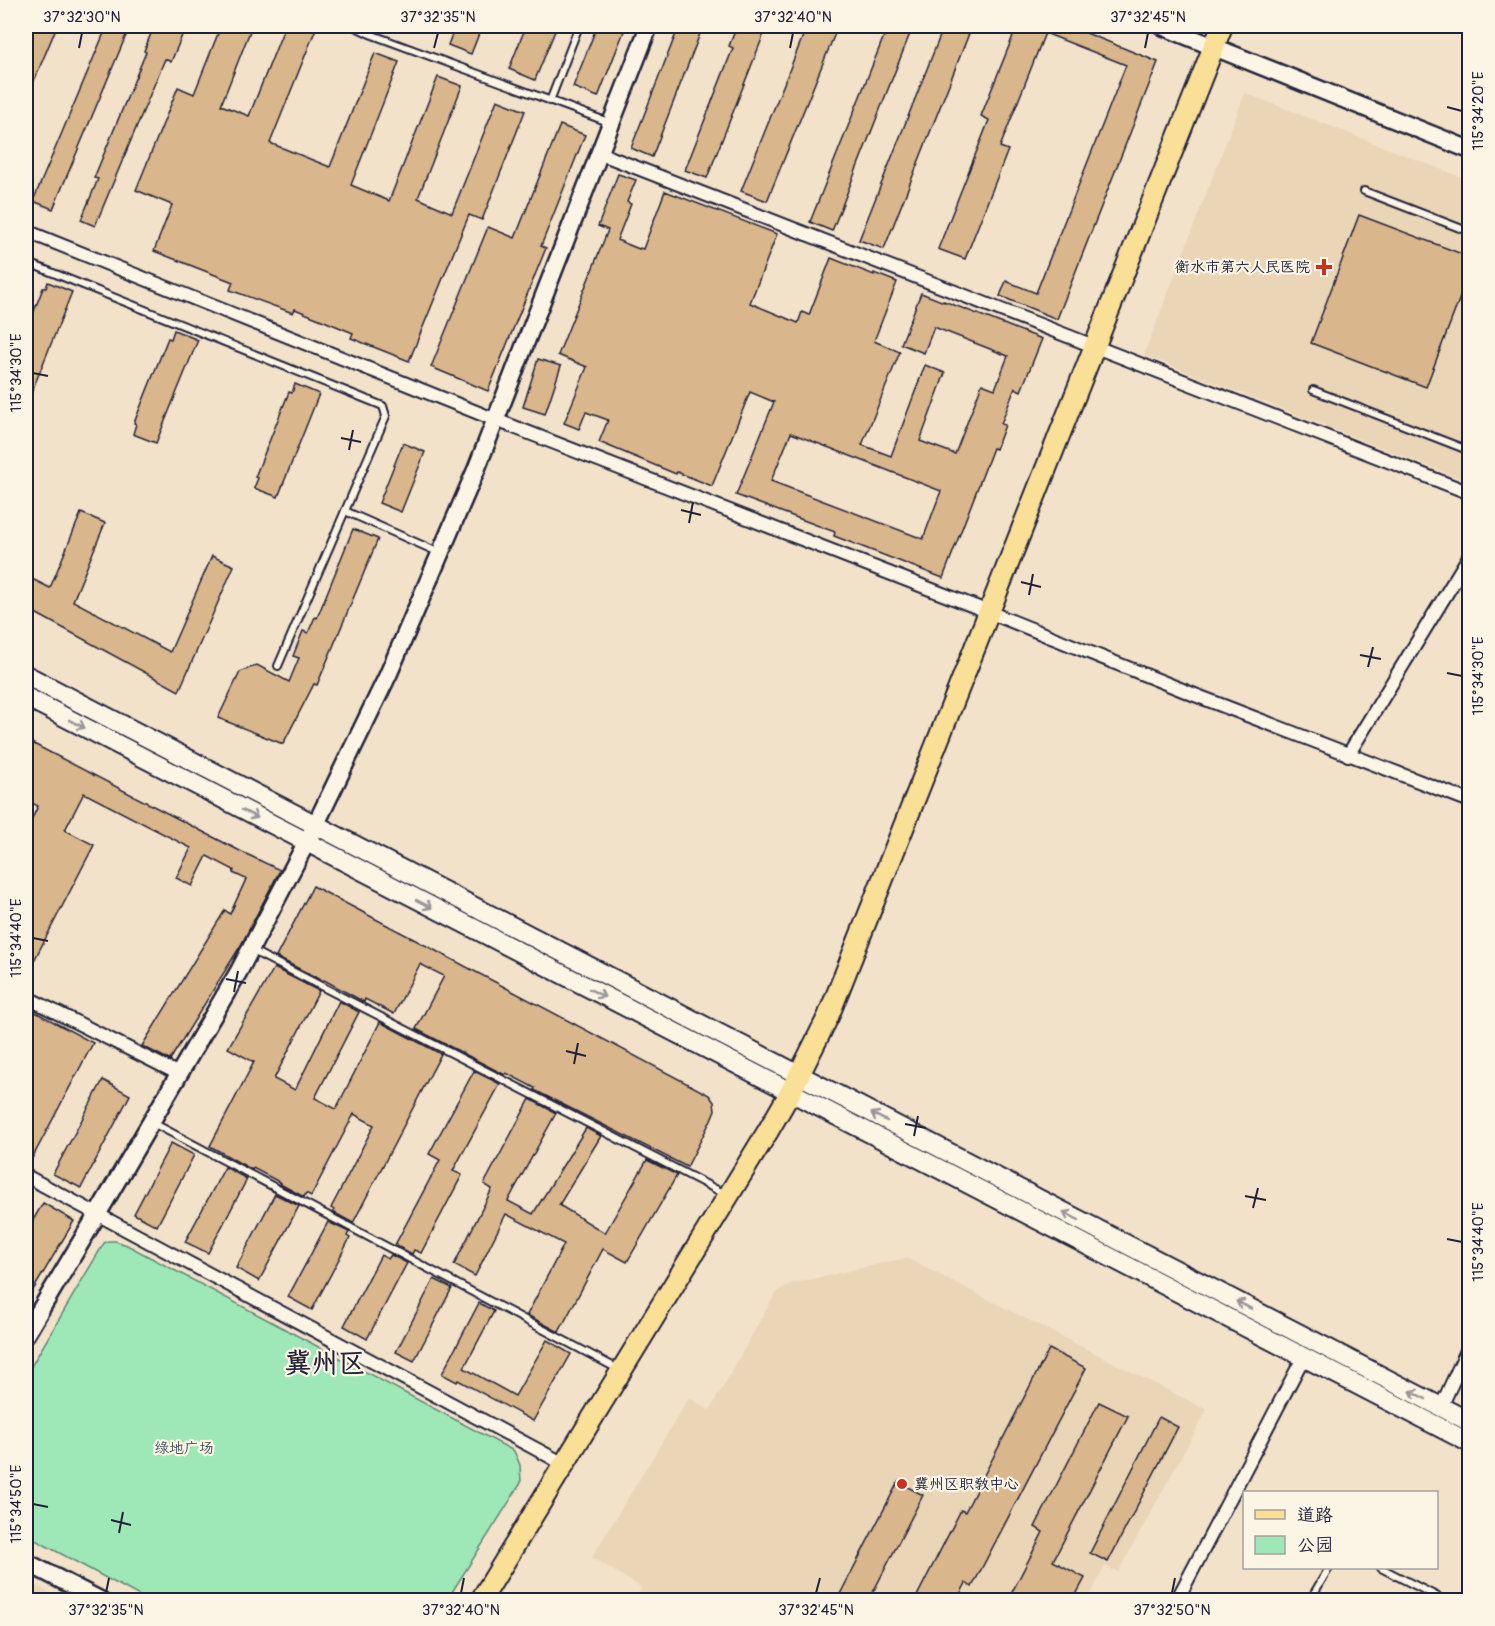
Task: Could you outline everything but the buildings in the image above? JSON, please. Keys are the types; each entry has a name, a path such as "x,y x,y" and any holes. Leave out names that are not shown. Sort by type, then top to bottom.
{"main road":[{"path":"481,1600 729,1195 794,1084 828,1017 1222,26"},
{"path":"26,675 315,826 1303,1358 1470,1443"},
{"path":"26,698 306,843 1470,1422"}],"street":[{"path":"26,1334 250,950 315,826 388,675 476,470 649,26"},
{"path":"1162,26 1470,150"},
{"path":"599,153 1470,493"},
{"path":"26,231 496,420 1470,801"},
{"path":"1348,754 1470,555"},
{"path":"26,997 179,1074"},
{"path":"26,1176 564,1464"},
{"path":"1441,1407 1470,1344"},
{"path":"1177,1600 1303,1358"},
{"path":"26,1562 100,1600"}],"lane":[{"path":"354,26 370,34 611,123"},
{"path":"550,101 579,26"},
{"path":"1364,191 1470,232"},
{"path":"26,262 383,406 386,416 278,666"},
{"path":"1312,390 1470,451"},
{"path":"345,511 440,553"},
{"path":"250,950 729,1195"},
{"path":"151,1122 621,1371"},
{"path":"1310,1600 1328,1569"},
{"path":"1383,1569 1444,1600"}],"shaded area":[{"name":"衡水市第六人民医院","path":"1245,93 1469,180 1469,482 1144,355"},
{"name":"冀州区职教中心","path":"906,1258 1207,1410 1118,1572 1105,1566 1088,1600 635,1600 642,1588 592,1557 689,1398 710,1410 774,1296 782,1288 790,1284"},
{"path":"26,1581 65,1600 26,1600"}],"green space":[{"name":"绿地广场","path":"108,1241 127,1245 514,1451 520,1465 521,1483 447,1600 147,1600 26,1535 26,1375 104,1243"}],"place":[{"name":"衡水市第六人民医院","path":"1324,267"},
{"name":"冀州区职教中心","path":"902,1484"}],"district":[{"name":"冀州区","path":"325,1363"}]}
